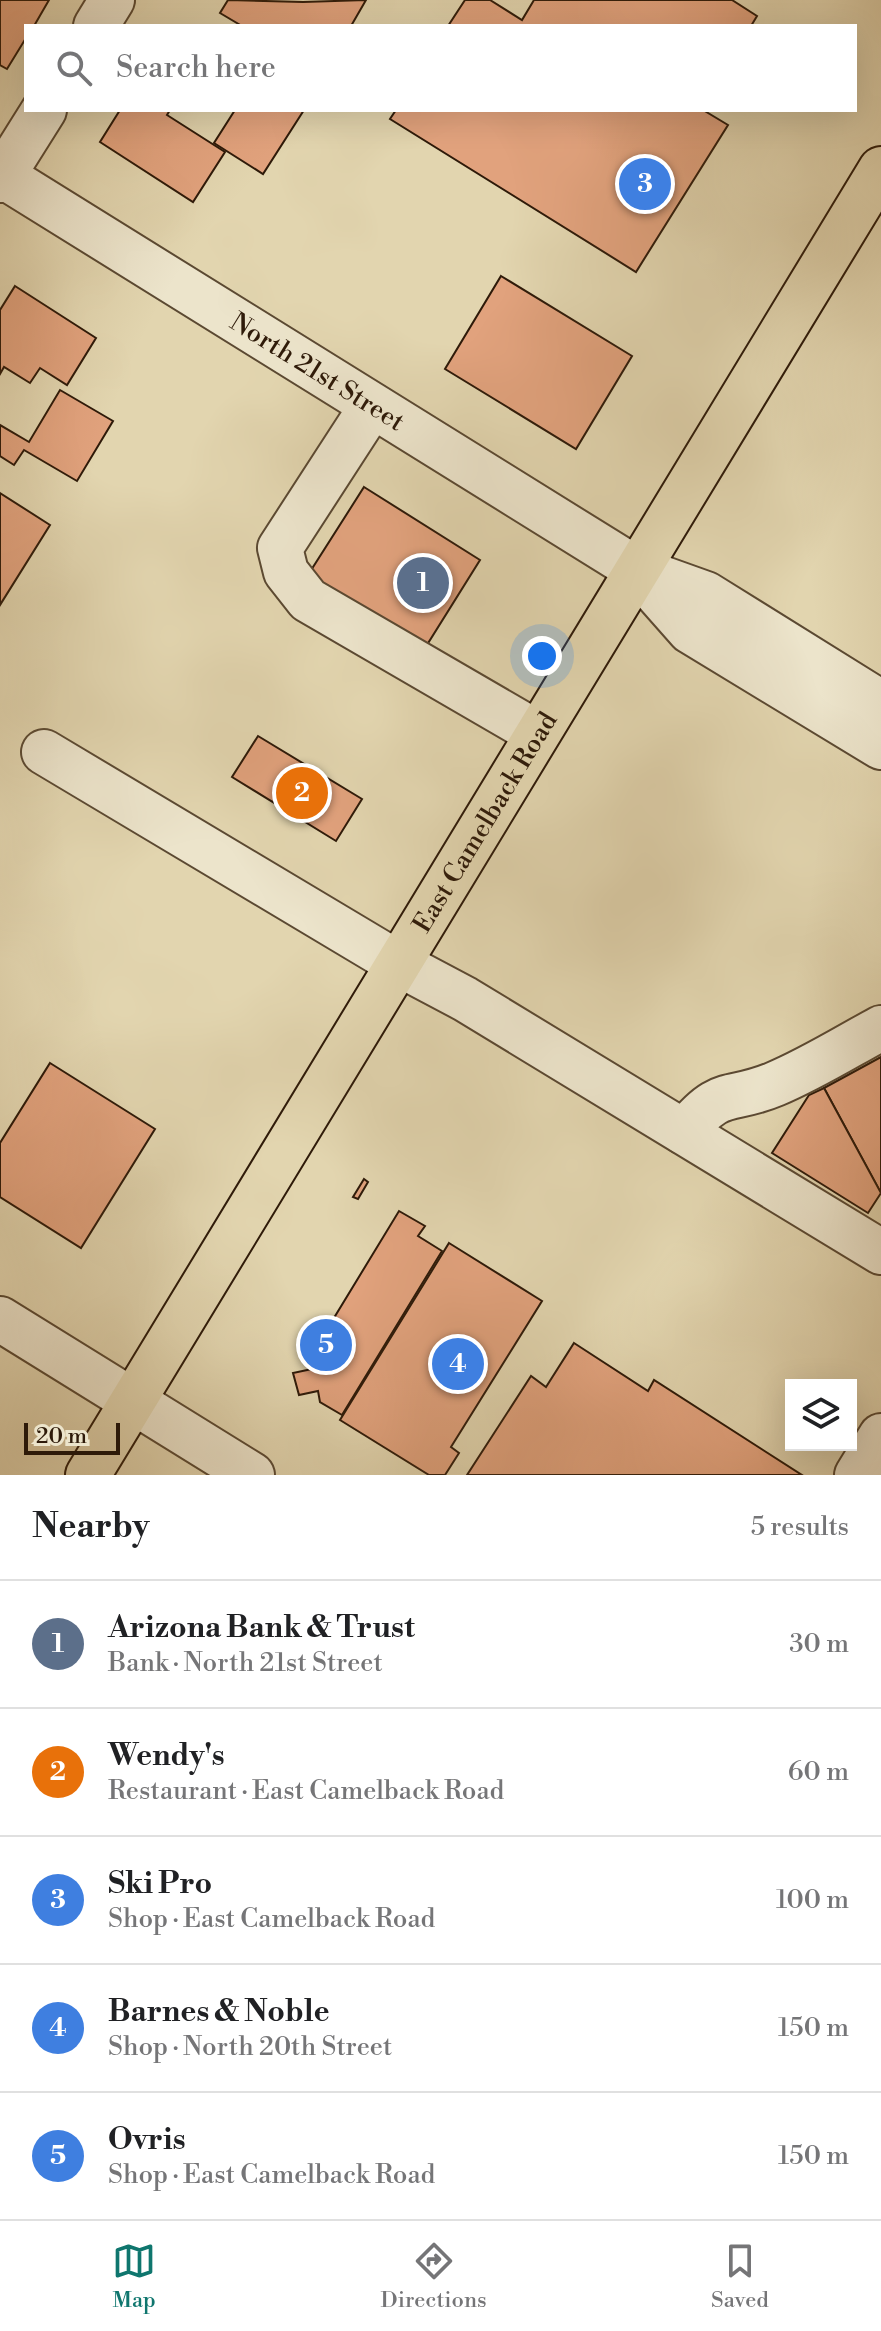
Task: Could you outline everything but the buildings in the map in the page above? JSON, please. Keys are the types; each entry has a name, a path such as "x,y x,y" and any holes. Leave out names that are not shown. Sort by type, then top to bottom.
{"main road":[{"name":"East Camelback Road","path":"88,1475 881,169"}],"street":[{"path":"97,24 112,0"},
{"path":"1,177 43,112"},
{"name":"North 21st Street","path":"1,177 636,569"},
{"path":"372,406 280,548 286,572 308,600 537,733"},
{"path":"636,569 706,594 881,703"},
{"path":"636,569 690,631 881,747"},
{"path":"44,752 399,964 465,999 881,1252"},
{"path":"684,1132 701,1111 718,1099 773,1085 881,1028"},
{"path":"0,1319 252,1475"},
{"path":"857,1475 881,1436"}],"place":[{"name":"Ski Pro","path":"645,184"},
{"name":"Arizona Bank & Trust","path":"423,583"},
{"name":"Wendy's","path":"302,793"},
{"name":"Ovris","path":"326,1345"},
{"name":"Barnes & Noble","path":"458,1364"}]}
